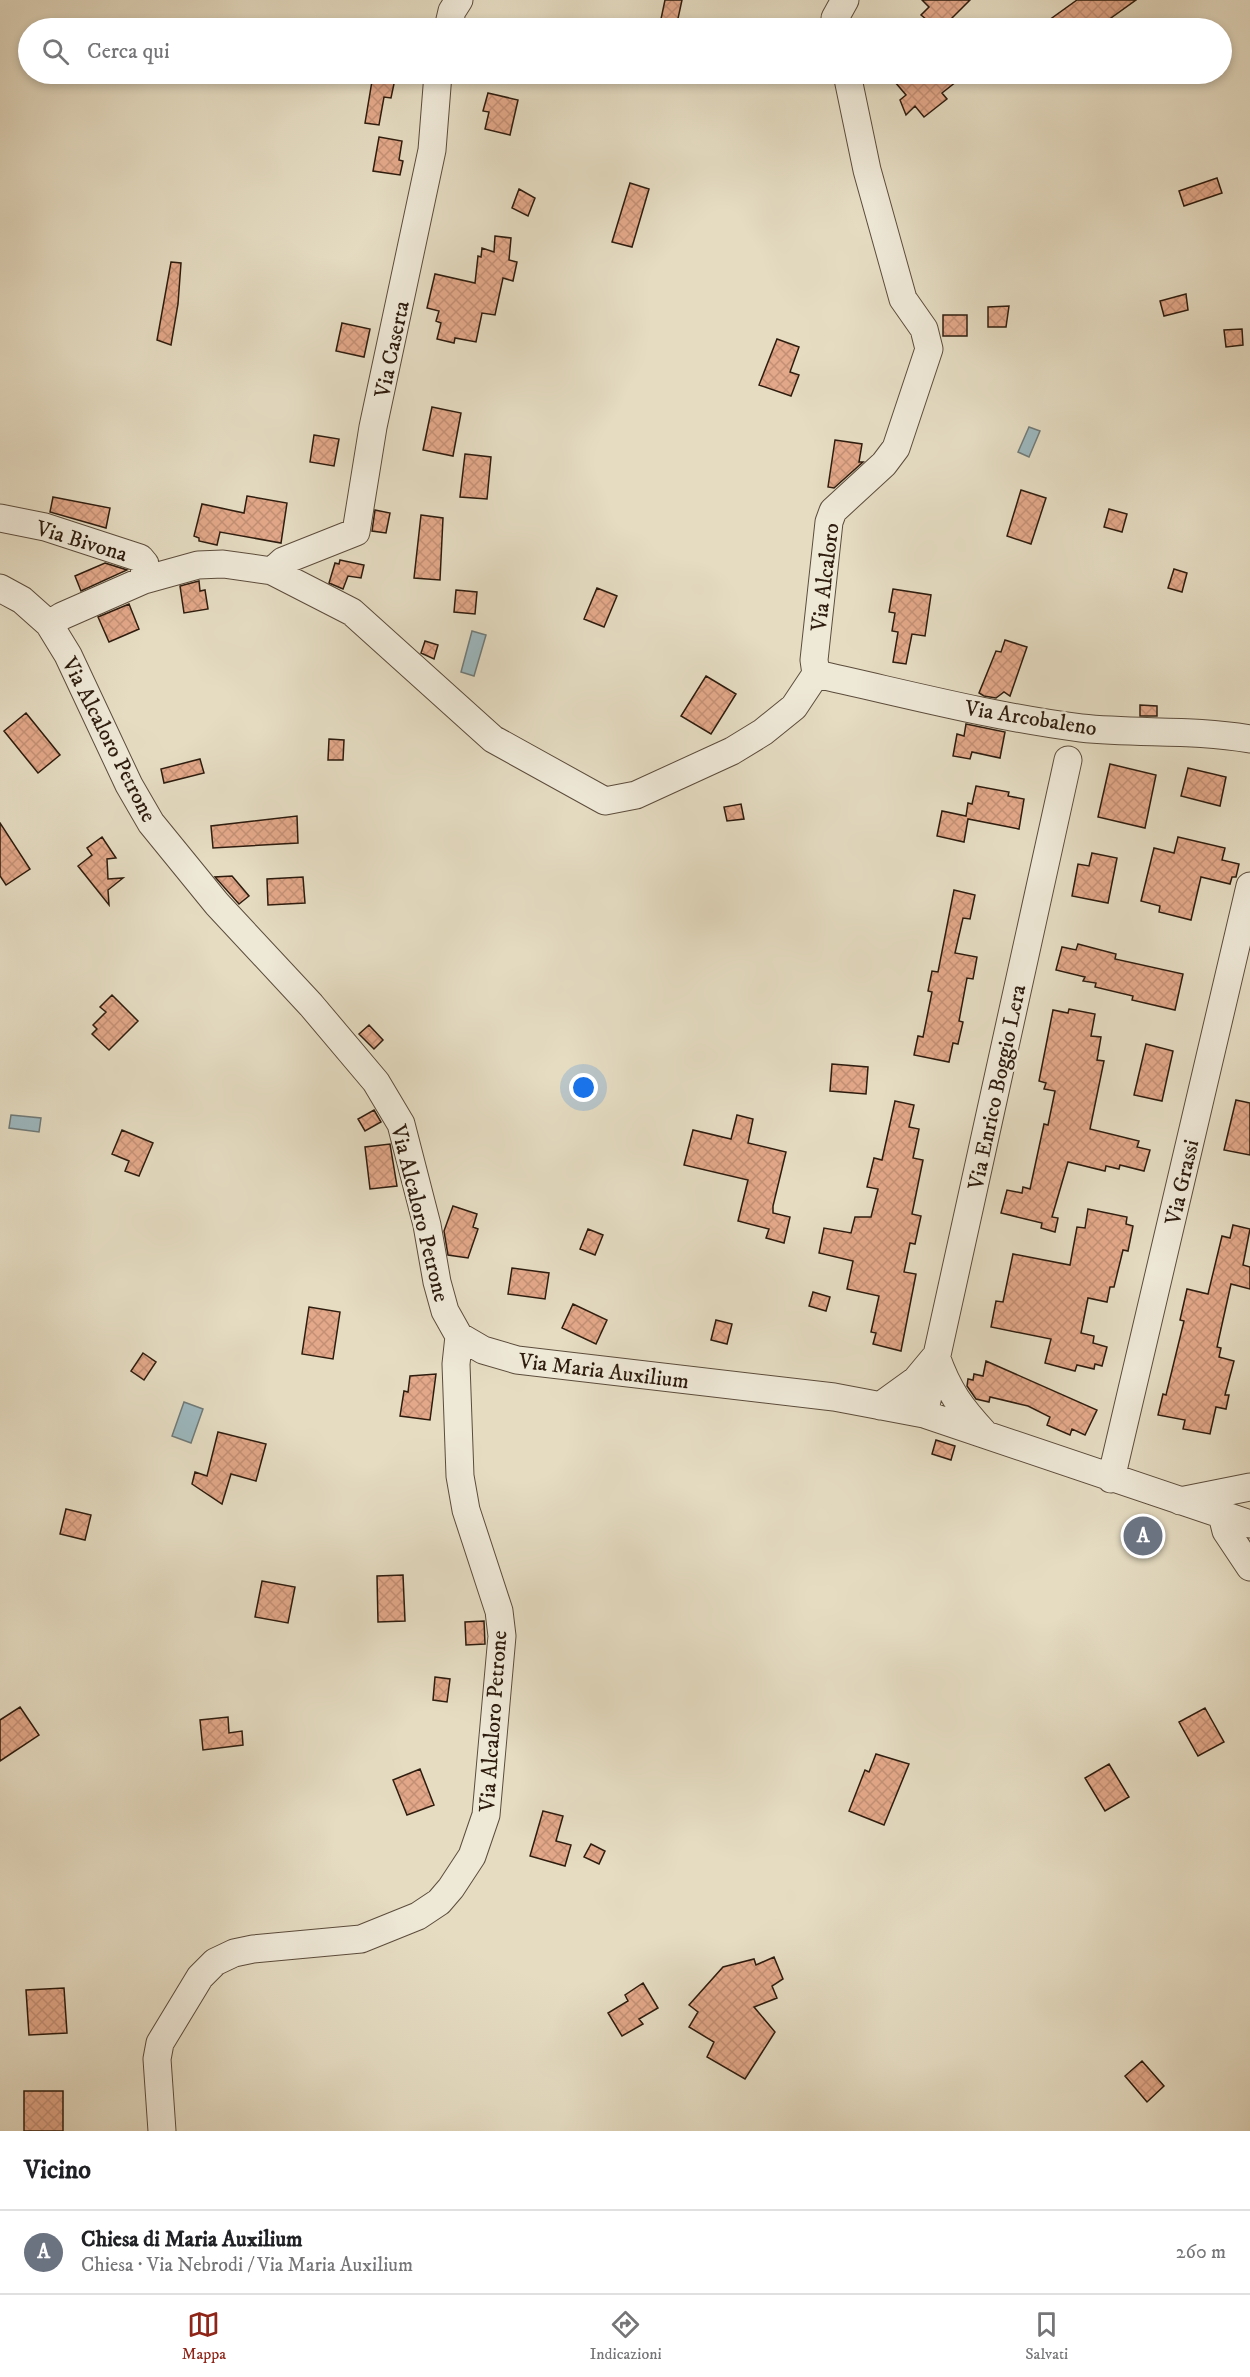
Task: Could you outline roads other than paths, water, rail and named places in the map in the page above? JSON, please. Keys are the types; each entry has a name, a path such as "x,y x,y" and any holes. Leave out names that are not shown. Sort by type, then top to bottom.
{"street":[{"path":"450,18 459,0"},
{"path":"835,18 845,0"},
{"name":"Via Caserta","path":"272,571 283,561 356,532 374,427 432,150 437,84"},
{"name":"Via Alcaloro","path":"816,674 814,660 829,522 833,510 884,464 896,447 929,349 924,329 903,299 867,170 849,84"},
{"name":"Via Bivona","path":"0,518 45,527 140,558 145,564 144,580"},
{"path":"49,624 144,580 198,565 223,564 272,571 352,612 493,739 605,801 636,795 732,750 763,732 794,707 816,674"},
{"name":"Via Alcaloro Petrone","path":"0,588 22,600 49,624 68,655 129,785 150,823 218,904 311,1005 376,1082 401,1124 427,1225 437,1281 446,1311 459,1336 456,1364 460,1476 466,1510 499,1611 502,1636 486,1815 480,1839 451,1888 439,1902 418,1916 361,1939 253,1949 234,1953 215,1962 200,1977 160,2043 157,2059 162,2131"},
{"name":"Via Arcobaleno","path":"816,674 961,706 1081,728 1224,734 1250,739"},
{"name":"Via Enrico Boggio Lera","path":"924,1414 1068,760"},
{"name":"Via Grassi","path":"1111,1479 1250,886"},
{"name":"Via Maria Auxilium","path":"459,1336 483,1350 517,1360 834,1397 924,1414 1111,1479 1250,1524"},
{"path":"880,1406 916,1380 936,1356"},
{"path":"936,1356 946,1386 958,1405 986,1435"},
{"path":"1060,1461 1097,1454 1123,1430 1133,1462 1142,1480 1168,1497 1250,1487"},
{"path":"1222,1515 1226,1531 1250,1567"}],"water":[{"path":"1029,427 1040,431 1029,457 1018,452"},
{"path":"472,631 486,635 474,676 461,672"},
{"path":"11,1115 41,1118 39,1132 9,1128"},
{"path":"184,1402 203,1409 191,1443 172,1436"}],"place":[{"name":"Chiesa di Maria Auxilium","path":"1143,1536"}]}
